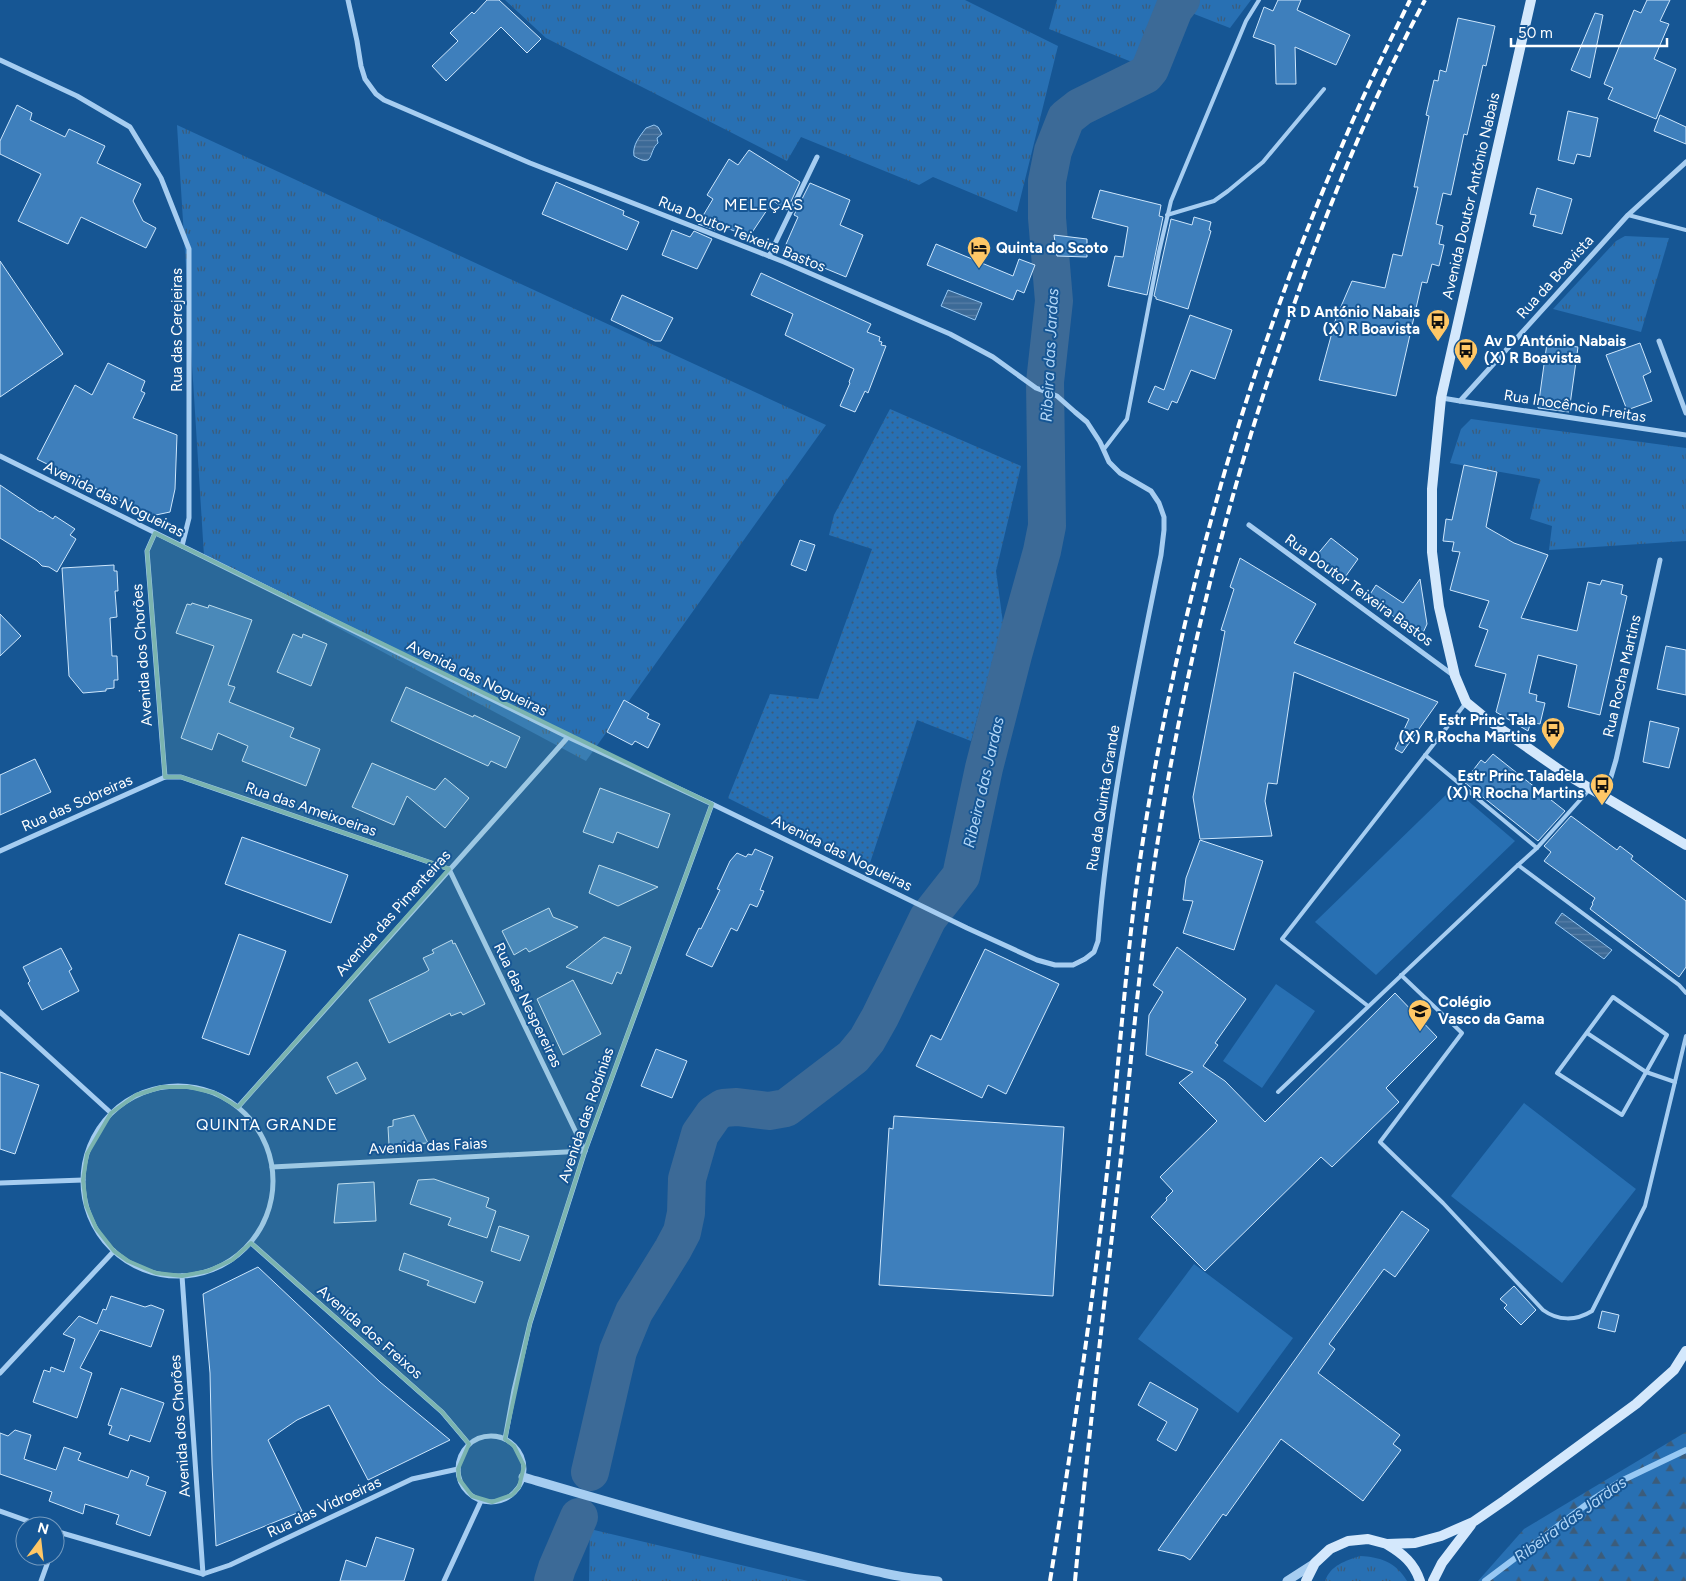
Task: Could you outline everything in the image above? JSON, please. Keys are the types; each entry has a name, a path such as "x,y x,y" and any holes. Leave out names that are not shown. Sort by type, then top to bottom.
{"main road":[{"name":"Avenida Doutor António Nabais","path":"1531,0 1441,398 1432,489 1432,552 1439,606 1455,676 1466,702 1496,726 1564,773 1686,845"},
{"path":"1306,1581 1316,1562 1330,1549 1348,1541 1368,1539 1387,1544 1415,1543 1441,1536 1473,1522 1636,1404 1674,1370 1686,1351"},
{"path":"1433,1581 1442,1563 1473,1522"},
{"path":"1387,1544 1404,1555 1416,1570 1420,1581"}],"street":[{"name":"Rua Doutor Teixeira Bastos","path":"348,0 365,79 376,94 384,100 539,166 768,256 950,334 993,357 1036,388 1057,396 1087,422 1104,449 1109,462 1120,473 1151,492"},
{"name":"Rua das Cerejeiras","path":"0,60 77,96 130,127 161,178 189,249 189,518 182,546"},
{"path":"768,256 817,157"},
{"name":"Rua da Boavista","path":"1460,401 1628,215 1686,162"},
{"path":"1659,341 1686,413"},
{"path":"1441,398 1460,401"},
{"name":"Rua Inocêncio Freitas","path":"1460,401 1686,436"},
{"name":"Avenida das Nogueiras","path":"0,456 568,737 946,917"},
{"name":"Rua da Quinta Grande","path":"946,917 1037,960 1055,965 1072,965 1094,952 1098,940 1108,838 1124,738 1161,555 1164,517 1160,503 1151,492"},
{"name":"Rua Doutor Teixeira Bastos","path":"1249,525 1455,676"},
{"name":"Avenida dos Chorões","path":"155,533 147,551 165,777"},
{"name":"Rua Rocha Martins","path":"1605,797 1616,760 1660,560"},
{"name":"Avenida das Pimenteiras","path":"238,1107 568,737"},
{"name":"Rua das Sobreiras","path":"0,851 165,777"},
{"name":"Rua das Ameixoeiras","path":"165,777 181,777 449,869"},
{"name":"Avenida das Robínias","path":"505,1439 514,1390 530,1323 585,1151 712,804"},
{"name":"Rua das Nespereiras","path":"449,869 585,1151"},
{"path":"0,1012 110,1113"},
{"path":"162,1087 189,1087 215,1093 238,1107 254,1123 266,1142 272,1167 273,1192 266,1219 251,1243 232,1260 208,1271 182,1276 156,1273 114,1251 96,1228 86,1205 83,1180 87,1154 97,1130 110,1113 136,1095 162,1087"},
{"name":"Avenida das Faias","path":"272,1167 585,1151"},
{"path":"0,1183 83,1180"},
{"name":"Avenida dos Freixos","path":"251,1243 442,1412 469,1444"},
{"path":"0,1373 114,1251"},
{"name":"Avenida dos Chorões","path":"182,1276 203,1574"},
{"path":"486,1436 496,1436 505,1439 521,1455 524,1466 523,1477 519,1487 512,1495 492,1502 481,1501 464,1488 459,1479 459,1460 469,1444 477,1439 486,1436"},
{"name":"Rua das Vidroeiras","path":"203,1574 230,1565 412,1479 458,1469"},
{"path":"523,1477 679,1523 777,1548 877,1571 938,1581"},
{"path":"444,1581 481,1501"},
{"path":"0,1511 15,1516"},
{"path":"65,1534 203,1574"},
{"path":"1287,1581 1316,1562"},
{"path":"41,1581 46,1566"}],"lane":[{"path":"1104,449 1127,419 1158,252 1171,201 1246,21 1260,0"},
{"path":"1167,215 1214,201 1228,191 1263,162 1324,89"},
{"path":"1628,215 1686,230"},
{"path":"1368,1006 1282,939 1466,702"},
{"path":"1425,754 1537,848"},
{"path":"1278,1092 1537,848 1591,788"},
{"path":"1518,865 1679,985 1686,993"},
{"path":"1402,975 1462,1033 1380,1142 1443,1203 1543,1310 1551,1316 1571,1319 1585,1316 1592,1311 1645,1206 1686,1036"},
{"path":"1613,997 1667,1034 1622,1115 1558,1073 1587,1033 1613,997"},
{"path":"1587,1033 1646,1072 1675,1082"}],"highlighted area":[{"path":"155,533 712,804 585,1151 530,1323 505,1439 514,1446 524,1466 519,1487 512,1495 492,1502 472,1496 459,1479 458,1469 469,1444 442,1412 251,1243 232,1260 208,1271 182,1276 156,1273 128,1261 114,1251 96,1228 86,1205 83,1180 87,1154 111,1113 136,1095 162,1087 189,1087 215,1093 238,1107 449,869 181,777 165,777 147,551"}],"green space":[{"path":"505,0 965,0 1058,46 1017,212 933,177 919,185 801,137 787,161 546,38"},
{"path":"1057,0 1169,0 1137,64 1049,29"},
{"path":"1191,0 1251,0 1230,28 1184,10"},
{"path":"177,125 826,425 586,761 204,556"},
{"path":"1625,236 1669,238 1641,332 1553,309 1616,241"},
{"path":"890,409 1021,466 996,571 1003,623 971,741 917,720 868,869 728,798 770,694 818,699 872,549 829,535 834,515"},
{"path":"1471,419 1686,448 1686,541 1549,550 1552,526 1530,519 1540,479 1450,463 1461,429"},
{"path":"1453,788 1515,841 1376,975 1315,922"},
{"path":"1276,984 1315,1011 1262,1088 1223,1061"},
{"path":"1524,1103 1636,1189 1562,1283 1451,1196"},
{"path":"1194,1264 1293,1338 1238,1413 1138,1339"},
{"path":"1686,1432 1686,1581 1478,1581 1524,1529"},
{"path":"590,1529 808,1581 589,1581"},
{"path":"1360,1556 1381,1559 1393,1565 1407,1581 1325,1581 1335,1567"}],"shaded area":[{"path":"654,125 658,127 662,134 657,138 658,143 648,160 641,160 634,156 635,144 646,128"},
{"path":"948,290 982,303 975,320 941,306"},
{"path":"1562,913 1612,950 1604,959 1555,923"}],"building":[{"path":"487,0 499,0 541,39 527,53 501,27 446,81 432,66 458,41 450,33 472,12 474,14"},
{"path":"1278,0 1301,0 1297,10 1350,35 1336,65 1295,47 1296,84 1276,84 1275,45 1253,37 1264,7 1273,11"},
{"path":"1647,0 1670,0 1660,21 1669,24 1654,59 1676,69 1656,119 1608,99 1613,88 1604,84 1634,10 1641,13"},
{"path":"1595,13 1603,15 1590,78 1571,70"},
{"path":"1458,18 1495,26 1486,66 1483,65 1467,135 1464,134 1451,195 1443,193 1436,224 1443,226 1439,244 1444,245 1439,266 1432,264 1427,283 1422,282 1396,396 1319,380 1336,318 1352,281 1385,288 1393,254 1402,256 1418,187 1414,187 1429,116 1426,115 1434,80 1438,81 1440,70 1446,72"},
{"path":"17,105 32,113 30,120 65,137 69,129 105,146 97,163 141,184 133,201 143,221 156,228 146,248 81,217 68,244 18,221 41,174 0,154 0,141"},
{"path":"1568,111 1598,118 1590,157 1577,154 1574,164 1558,160"},
{"path":"1660,115 1686,127 1686,144 1654,131"},
{"path":"749,150 800,182 787,210 773,201 749,237 722,226 721,229 716,228 715,230 698,224 713,199 707,195 729,159 738,165"},
{"path":"556,182 624,211 623,215 639,222 627,250 542,214"},
{"path":"810,183 850,200 840,225 863,235 846,277 783,251 798,217 794,215"},
{"path":"1537,188 1572,199 1562,234 1533,226 1536,215 1530,214"},
{"path":"1100,190 1161,205 1159,216 1163,217 1147,295 1108,286 1115,256 1123,257 1128,227 1092,218"},
{"path":"1194,217 1211,222 1209,230 1211,231 1188,309 1156,299 1154,296 1171,219 1192,225"},
{"path":"672,230 690,237 694,231 712,239 697,269 662,255"},
{"path":"1054,235 1087,239 1087,257 1057,256"},
{"name":"Quinta do Scoto","path":"936,244 1013,276 1019,259 1035,265 1024,293 1017,290 1013,300 927,265"},
{"path":"0,261 63,354 0,397"},
{"path":"761,273 871,324 867,332 880,337 881,345 886,346 868,393 865,391 855,412 840,406 854,369 785,335 793,314 751,295"},
{"path":"622,295 673,318 661,341 655,341 611,320"},
{"path":"1190,315 1232,330 1215,379 1191,370 1177,403 1172,401 1168,410 1148,402 1155,386 1164,390"},
{"path":"1547,343 1578,347 1569,412 1538,408"},
{"path":"1640,343 1651,372 1643,376 1652,401 1627,410 1606,355"},
{"path":"108,363 145,381 141,391 145,393 133,418 177,435 175,489 170,512 151,516 37,459 75,385 92,395"},
{"path":"1464,465 1497,472 1486,527 1514,543 1548,555 1521,618 1577,631 1588,582 1600,585 1602,580 1623,585 1621,594 1627,596 1600,715 1568,707 1577,665 1538,655 1529,693 1537,695 1536,701 1545,703 1540,724 1531,722 1528,731 1496,712 1506,674 1475,666 1488,630 1479,627 1489,601 1450,590 1460,552 1452,551 1454,542 1443,541 1446,519 1452,520"},
{"path":"0,485 40,512 53,519 55,516 75,529 70,535 76,539 57,572 49,567 42,566 0,538"},
{"path":"1331,538 1358,559 1343,580 1316,556"},
{"path":"800,540 815,545 806,571 791,565"},
{"path":"1240,558 1316,604 1294,643 1438,702 1402,753 1395,749 1409,719 1294,672 1277,784 1268,783 1265,801 1272,836 1200,839 1193,797 1225,631 1221,630 1234,589 1230,587"},
{"path":"114,565 114,571 117,571 118,591 115,591 117,617 110,618 112,656 117,656 118,680 114,680 114,688 106,689 106,691 83,693 69,676 62,568"},
{"path":"1420,579 1427,624 1422,635 1367,599 1376,585 1403,603"},
{"path":"192,603 208,608 209,605 252,620 228,685 235,687 229,702 294,728 290,737 320,749 306,786 242,761 248,746 218,733 212,750 181,738 214,646 176,633 187,604 191,605"},
{"path":"0,614 21,636 0,656"},
{"path":"293,634 302,638 303,634 327,644 311,686 277,672"},
{"path":"1666,646 1686,650 1686,695 1657,689"},
{"path":"406,687 473,717 474,715 520,737 506,768 491,761 488,766 391,721"},
{"path":"624,700 649,714 647,718 660,724 648,748 635,741 632,745 607,732"},
{"path":"1650,721 1679,728 1669,768 1643,762"},
{"path":"1493,754 1565,811 1538,841 1464,782 1481,760 1485,763"},
{"path":"35,759 51,792 0,815 0,775"},
{"path":"372,763 435,790 445,778 469,798 445,828 407,796 394,825 352,807"},
{"path":"600,788 670,814 658,848 617,832 613,843 583,832"},
{"path":"1571,816 1617,850 1620,846 1633,856 1631,859 1686,901 1686,967 1679,977 1590,909 1595,898 1544,861 1551,852 1544,846"},
{"path":"242,837 348,875 331,923 225,884"},
{"path":"1200,840 1263,861 1234,950 1183,933 1193,901 1183,900 1186,878"},
{"path":"755,849 773,857 760,890 764,891 757,907 750,904 737,931 731,928 712,967 686,955 720,890 717,889 730,861 737,853 746,857 748,854 752,855"},
{"path":"599,865 658,887 618,906 589,893"},
{"path":"549,908 553,917 578,927 529,952 526,948 514,955 502,931"},
{"path":"239,934 286,951 249,1055 202,1038"},
{"path":"604,937 631,947 621,974 617,972 612,984 566,967"},
{"path":"452,940 485,1004 463,1015 461,1012 451,1016 450,1013 389,1043 369,1000 429,970 423,958 434,953 432,950"},
{"path":"1177,947 1246,999 1215,1043 1218,1045 1203,1066 1225,1081 1265,1122 1395,993 1437,1037 1386,1088 1399,1102 1332,1167 1321,1157 1205,1271 1151,1217 1173,1191 1160,1177 1217,1121 1179,1083 1193,1072 1146,1055 1149,1015 1163,992 1153,985"},
{"path":"61,948 72,969 69,971 79,991 42,1010 28,983 30,981 23,967"},
{"path":"985,949 1059,984 1006,1094 988,1085 982,1098 916,1066 931,1035 941,1040"},
{"path":"573,980 601,1034 563,1055 537,999"},
{"path":"656,1049 687,1061 672,1098 641,1086"},
{"path":"357,1062 366,1079 336,1094 327,1077"},
{"path":"0,1072 39,1085 15,1154 0,1149"},
{"path":"414,1115 428,1143 389,1145 388,1127 393,1126 393,1120"},
{"path":"894,1116 1064,1127 1053,1296 879,1285 889,1128 893,1129"},
{"path":"434,1179 489,1198 486,1207 496,1211 487,1238 448,1225 451,1218 410,1204 418,1180"},
{"path":"374,1182 376,1221 334,1223 338,1184"},
{"path":"1402,1211 1429,1230 1395,1277 1384,1269 1329,1344 1335,1349 1318,1373 1400,1435 1393,1444 1401,1450 1363,1501 1281,1439 1226,1516 1223,1514 1190,1560 1184,1556 1158,1550"},
{"path":"499,1226 529,1236 520,1261 491,1251"},
{"path":"404,1253 483,1282 475,1303 427,1285 429,1281 399,1270"},
{"path":"258,1267 380,1382 450,1440 368,1480 329,1405 297,1420 268,1440 302,1511 216,1546 210,1373 203,1294"},
{"path":"1514,1286 1536,1310 1521,1325 1504,1308 1507,1305 1500,1299"},
{"path":"111,1296 145,1307 151,1305 164,1310 151,1347 100,1330 80,1368 92,1373 77,1418 33,1402 44,1370 50,1372 51,1367 64,1372 75,1339 63,1334 79,1316 97,1324 103,1309 106,1310"},
{"path":"1602,1311 1619,1315 1615,1332 1598,1328"},
{"path":"1150,1382 1198,1409 1176,1451 1157,1440 1167,1422 1138,1405"},
{"path":"121,1388 164,1403 150,1442 130,1435 128,1441 109,1434 112,1426 108,1425"},
{"path":"15,1430 31,1435 24,1459 56,1470 64,1447 81,1453 78,1460 128,1478 131,1470 149,1477 146,1485 166,1492 150,1536 116,1524 119,1515 85,1504 83,1514 49,1501 52,1492 0,1474 0,1433 8,1436"},
{"path":"376,1537 414,1549 404,1581 340,1581 346,1560 366,1567"}],"waterway":[{"name":"Ribeira das Jardas","path":"590,1472 618,1351 634,1312 682,1232 686,1213 687,1179 700,1134 714,1114 723,1108 737,1107 769,1111 786,1108 853,1057 867,1040 880,1017 928,918 961,876 984,768 1047,526 1045,382 1054,301 1047,218 1047,181 1053,151 1066,118 1080,107 1145,75 1150,69 1174,9 1181,0"},
{"name":"Ribeira das Jardas","path":"1485,1581 1595,1498 1621,1481 1686,1450"},
{"name":"Ribeira das Jardas","path":"553,1581 579,1517"}],"railway":[{"path":"1050,1581 1076,1414 1099,1246 1137,881 1156,760 1187,617 1223,478 1266,341 1290,274 1352,123 1410,0"},
{"path":"1075,1581 1148,908 1164,801 1192,660 1226,521 1246,452 1304,276 1368,116 1425,0"}],"place":[{"name":"Quinta do Scoto","path":"979,269"},
{"name":"R D António Nabais (X) R Boavista","path":"1438,342"},
{"name":"Av D António Nabais (X) R Boavista","path":"1466,371"},
{"name":"Estr Princ Tala (X) R Rocha Martins","path":"1553,750"},
{"name":"Estr Princ Taladela (X) R Rocha Martins","path":"1602,806"},
{"name":"Colégio Vasco da Gama","path":"1420,1032"}],"district":[{"name":"MELEÇAS","path":"764,204"},
{"name":"QUINTA GRANDE","path":"267,1124"}]}
